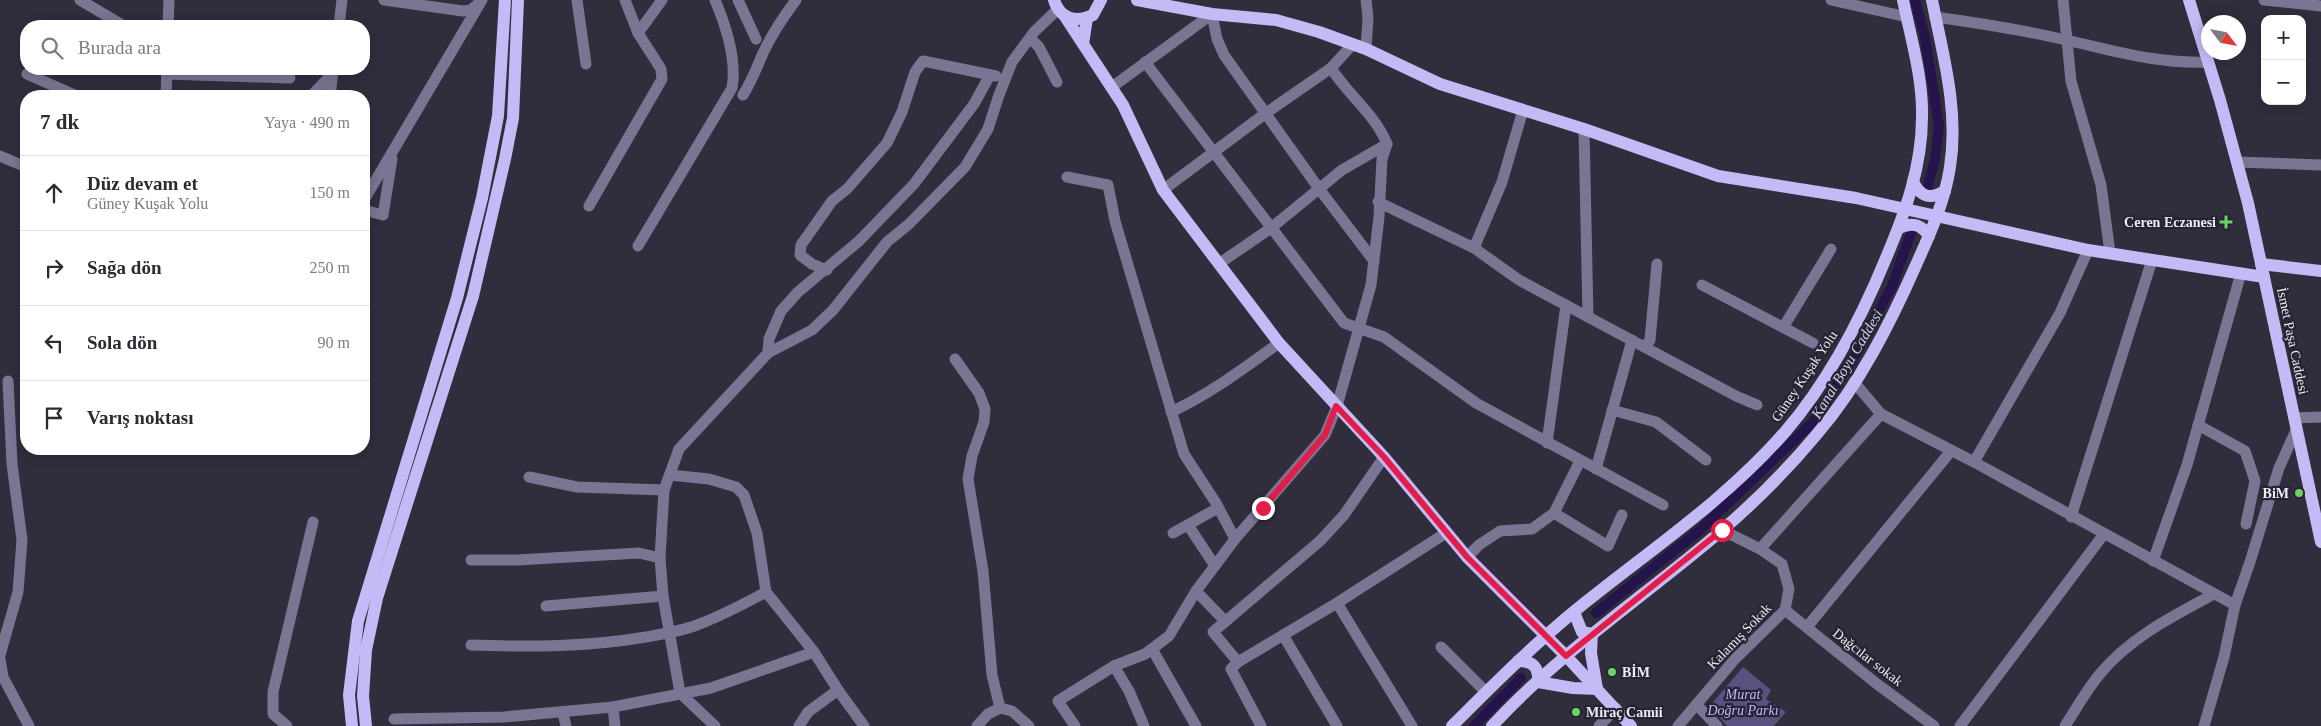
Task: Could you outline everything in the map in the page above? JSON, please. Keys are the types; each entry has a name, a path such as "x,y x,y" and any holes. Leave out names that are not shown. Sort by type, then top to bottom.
{"main road":[{"path":"352,726 348,694 358,621 457,298 482,198 498,116 505,0"},
{"path":"362,725 366,650 377,598 473,296 505,159 513,118 518,0"},
{"path":"1056,6 1078,20 1093,15 1101,0"},
{"path":"1137,0 1184,4 1212,14 1276,20 1319,32 1359,47 1440,84 1584,129 1718,176 1856,198 2088,250 2264,277"},
{"name":"Güney Kuşak Yolu","path":"1452,726 1546,636 1736,481 1786,431 1824,378 1850,334 1898,228 1920,156 1922,117 1919,76 1903,0"},
{"path":"1492,726 1566,656 1722,530 1761,494 1818,434 1854,382 1898,306 1929,236 1945,191 1950,166 1953,124 1948,78 1932,0"},
{"name":"İsmet Paşa Caddesi","path":"2189,0 2237,162 2264,277 2321,542"},
{"path":"1056,6 1123,105 1163,190 1279,343 1384,457 1467,557 1566,656 1632,726"},
{"path":"1083,44 1087,18"},
{"path":"1913,182 1918,191 1926,196 1935,197 1945,191"},
{"path":"1898,228 1907,224 1917,224 1929,236"},
{"path":"2261,264 2321,271"},
{"path":"1574,612 1582,632 1592,634"},
{"path":"1592,634 1592,653 1597,689"},
{"path":"1518,661 1528,661 1535,665 1538,673 1538,682"},
{"path":"1538,682 1573,688 1597,689"}],"street":[{"path":"80,0 114,20"},
{"path":"168,20 169,0"},
{"path":"340,20 342,0"},
{"path":"370,190 482,0 476,6 463,12 384,0"},
{"path":"577,0 586,64"},
{"path":"589,206 662,79 661,69 638,32 625,0"},
{"path":"638,32 662,0"},
{"path":"638,246 732,88 733,79 728,41 722,17 715,0"},
{"path":"738,0 756,39"},
{"path":"743,95 786,13 796,0"},
{"path":"1163,190 1359,47 1368,18 1366,0"},
{"path":"1831,0 1907,17"},
{"path":"2063,0 2072,81 2101,185 2110,254"},
{"path":"2264,0 2321,6"},
{"path":"715,726 680,694 663,596 660,558 664,490 679,449 768,353 812,330 833,310 887,242 909,224 965,167 988,129 1012,62 1056,6"},
{"path":"1112,87 1212,14 1217,39 1224,55 1320,190 1374,261"},
{"path":"1935,17 1992,25 2068,40 2127,55 2178,63 2208,62"},
{"path":"1030,38 1039,47 1057,82"},
{"path":"827,270 812,264 800,255 801,245 832,201 847,189 887,143 902,112 916,72 923,61 1006,78"},
{"path":"1145,62 1344,323 1384,337 1476,403 1663,505"},
{"path":"1074,726 1058,701 1114,666 1152,649 1169,636 1196,591 1235,539 1325,435 1360,329 1374,261 1379,217 1378,202 1382,159 1387,144 1376,120 1353,99 1331,68"},
{"path":"28,75 63,90"},
{"path":"166,90 167,75"},
{"path":"237,75 290,78"},
{"path":"317,90 330,75"},
{"path":"331,90 333,75"},
{"path":"768,353 769,339 781,311 798,292 827,270 859,241 914,184 970,111 990,75"},
{"path":"1474,248 1502,182 1523,110"},
{"path":"1584,129 1588,317"},
{"path":"1220,263 1271,228 1320,190 1342,170 1387,144"},
{"path":"370,212 383,215 393,152"},
{"path":"0,156 20,164"},
{"path":"2237,162 2321,165"},
{"path":"1067,177 1108,185 1114,221 1184,454 1235,539"},
{"path":"1378,202 1474,248 1519,280 1736,396 1757,405"},
{"path":"1784,326 1831,249"},
{"path":"1974,462 2060,312 2088,250"},
{"path":"2071,517 2152,260"},
{"path":"1645,346 1650,340 1657,264"},
{"path":"2153,561 2187,464 2241,273"},
{"path":"1702,284 1813,343"},
{"path":"1547,443 1566,305"},
{"path":"1596,469 1632,340"},
{"path":"1171,412 1192,402 1228,380 1279,343"},
{"path":"955,359 979,393 985,409 984,422 972,456 968,479 982,563 992,675 1000,708"},
{"path":"0,655 18,592 22,540 12,464 8,381"},
{"path":"1854,382 1881,414 1974,462 2071,517 2235,605"},
{"path":"1612,410 1656,422 1706,460"},
{"path":"1760,549 1881,414"},
{"path":"2204,726 2224,657 2235,605 2295,423 2321,417"},
{"path":"2198,425 2245,451 2255,481 2246,524"},
{"path":"1807,627 1951,451"},
{"path":"1238,662 1213,632 1320,542 1344,514 1384,457"},
{"path":"1467,557 1479,545 1500,531 1532,529 1554,513 1580,461"},
{"path":"670,475 709,479 736,487 744,495 757,533 766,592 814,652 864,726"},
{"path":"530,477 577,487 664,490"},
{"path":"1172,533 1218,508"},
{"path":"1554,513 1608,546 1622,515"},
{"path":"287,726 274,714 273,692 313,522"},
{"path":"1188,525 1215,566"},
{"name":"Kalamış Sokak","path":"1678,726 1735,659 1785,610 1788,589 1782,564 1760,549 1722,530"},
{"path":"1260,726 1231,669 1238,662 1337,604 1446,533"},
{"path":"1960,726 2104,534"},
{"path":"471,560 517,560 639,553 660,558"},
{"path":"1196,591 1225,621"},
{"path":"471,645 530,647 608,643 668,633 696,625 730,611 766,592"},
{"path":"2064,726 2099,675 2135,640 2174,615 2214,594"},
{"path":"546,606 663,596"},
{"path":"1337,604 1412,726"},
{"name":"Dağcılar sokak","path":"1785,610 1877,684 1934,726"},
{"path":"1283,635 1337,726"},
{"path":"1441,647 1486,692"},
{"path":"1152,649 1196,726"},
{"path":"394,719 449,723 505,721 613,707 711,688 814,652"},
{"path":"0,659 3,677 29,726"},
{"path":"1114,666 1129,692 1144,726"},
{"path":"799,726 808,712 838,690"},
{"path":"1697,705 1717,726"},
{"path":"613,707 615,726"},
{"path":"977,726 988,714 1000,708 1012,711 1029,726"},
{"path":"1599,726 1616,708"},
{"path":"563,713 566,726"}],"green space":[{"name":"Murat Doğru Parkı","path":"1743,667 1771,690 1766,699 1786,712 1774,726 1727,726 1711,708 1713,702"}],"waterway":[{"name":"Kanal Boyu Caddesi","path":"1915,0 1925,37 1939,126 1935,160 1927,189"},
{"name":"Kanal Boyu Caddesi","path":"1596,613 1700,530 1814,421 1857,352 1892,286 1911,233"},
{"name":"Kanal Boyu Caddesi","path":"1474,726 1521,678"}],"place":[{"name":"Ceren Eczanesi","path":"2226,222"},
{"name":"BiM","path":"2299,493"},
{"name":"BİM","path":"1612,672"},
{"name":"Miraç Camii","path":"1576,712"}],"route":[{"path":"1263,508 1325,435 1336,406 1384,457 1467,557 1566,656 1722,530"}]}
